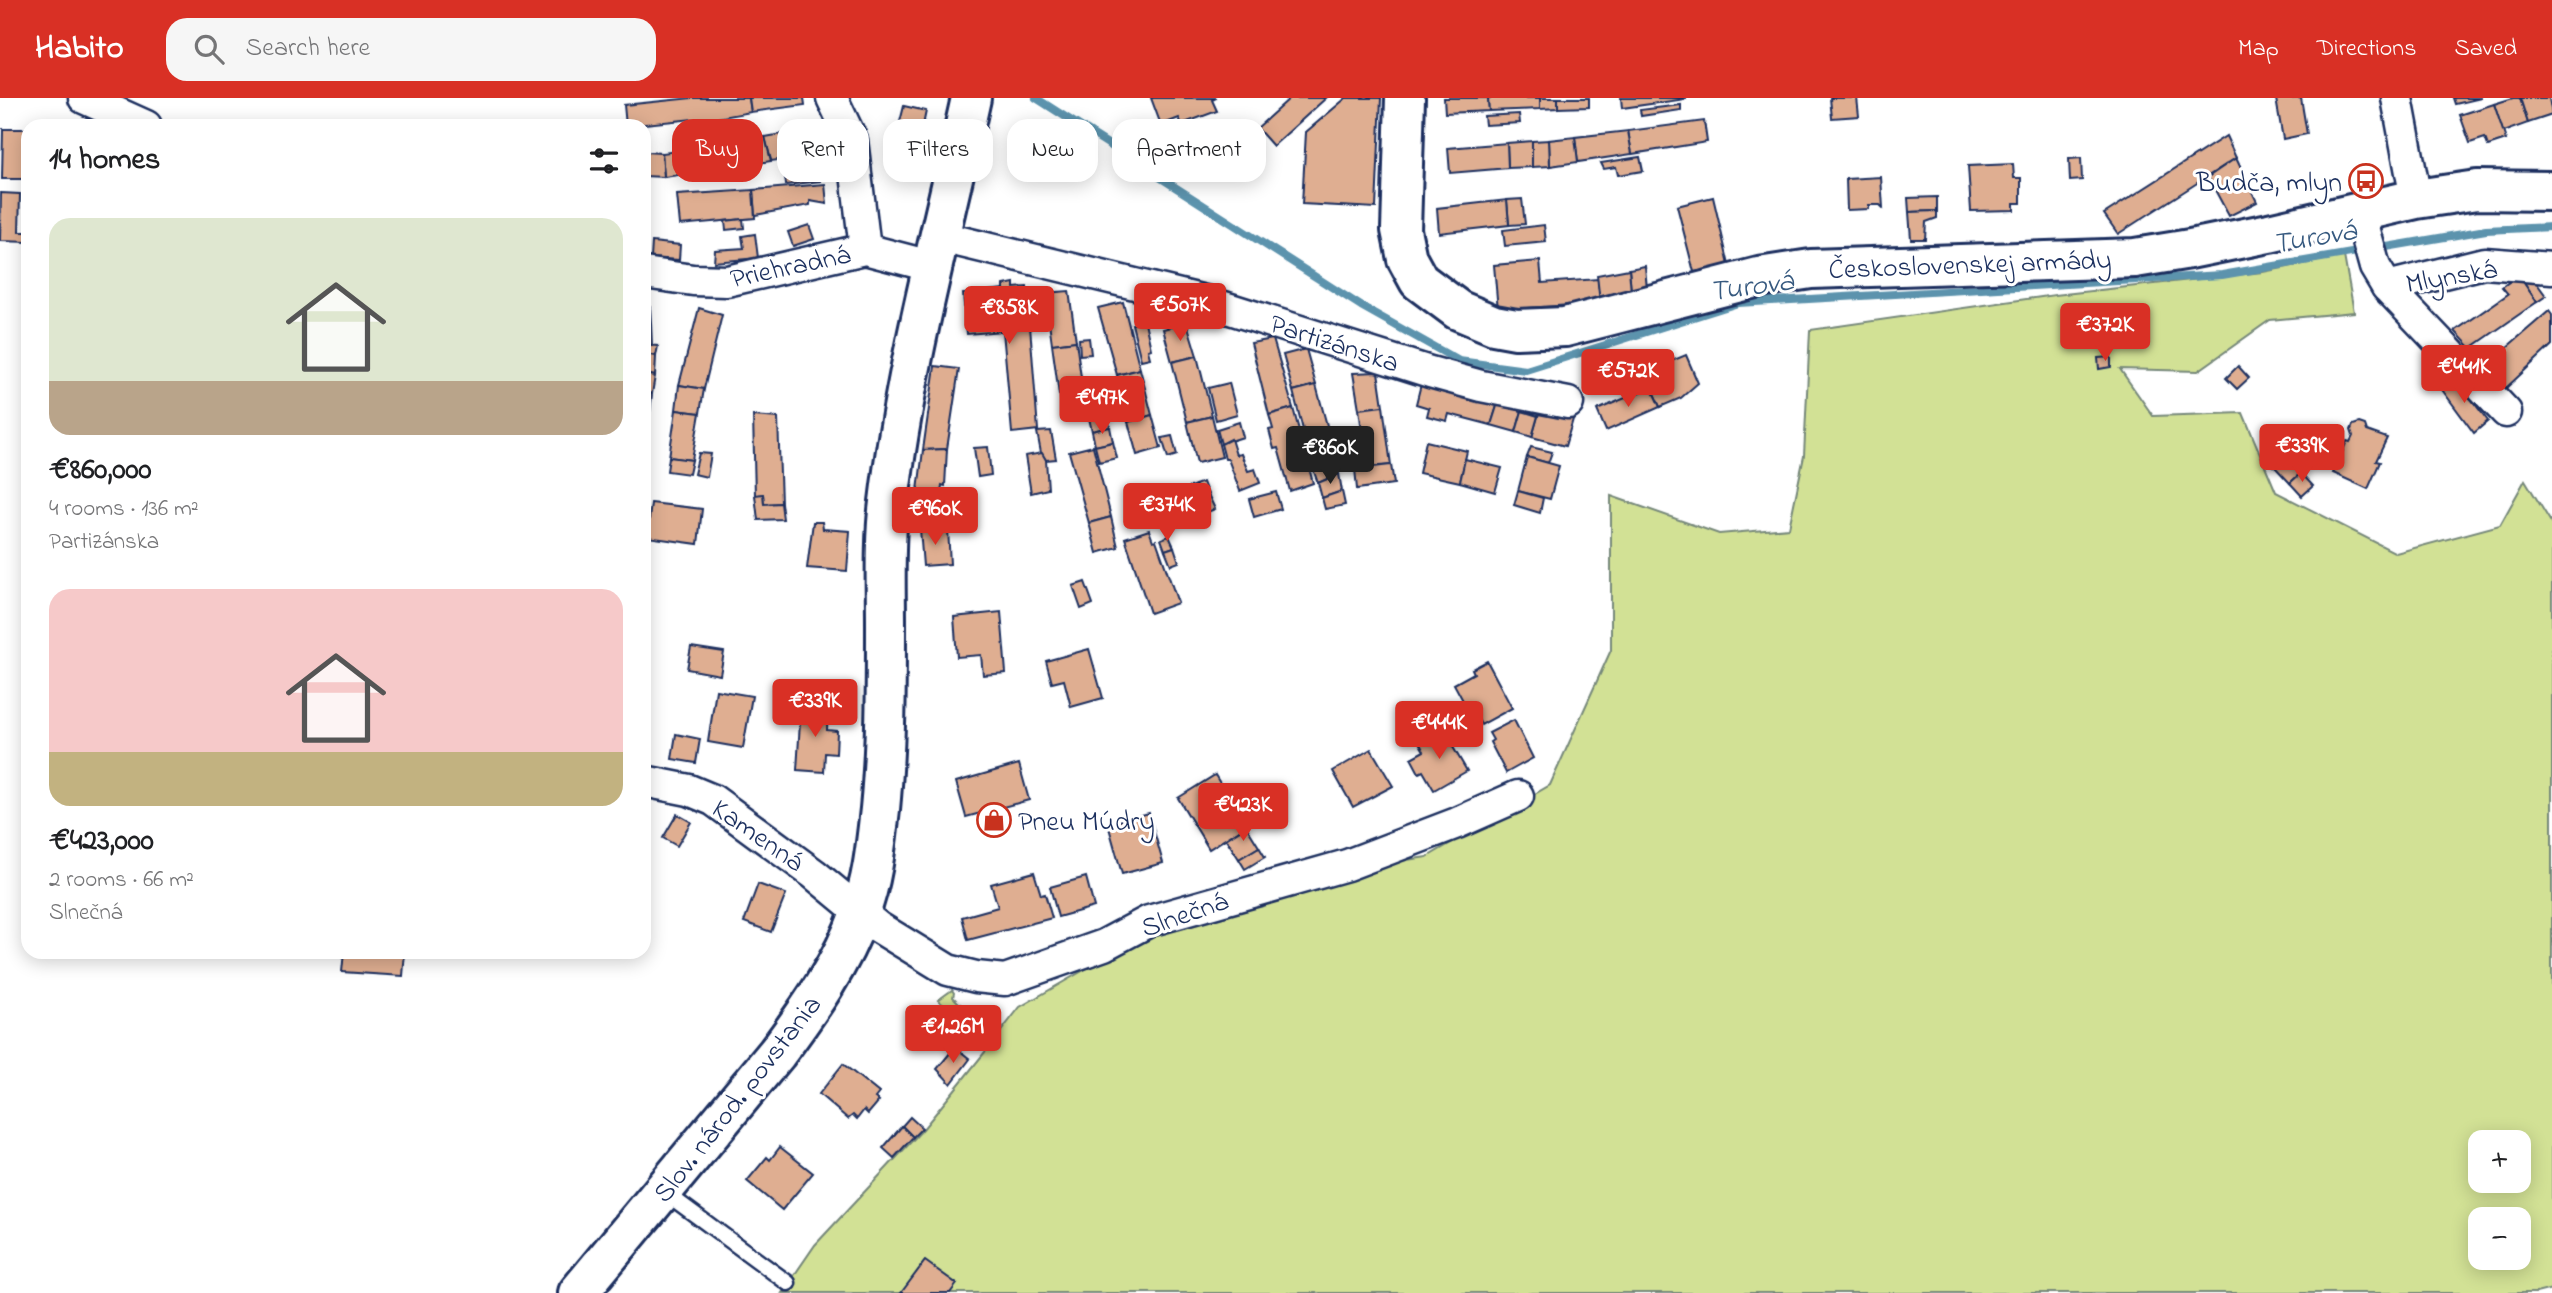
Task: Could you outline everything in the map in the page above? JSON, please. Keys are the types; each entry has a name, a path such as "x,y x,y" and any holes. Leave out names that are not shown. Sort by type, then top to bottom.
{"street":[{"path":"84,98 130,119"},
{"path":"832,98 852,140 865,249"},
{"name":"Slov. národ. povstania","path":"578,1293 808,1012 846,946 860,913 876,851 882,788 886,708 888,506 906,387 971,98"},
{"name":"Československej armády","path":"1405,98 1401,230 1407,259 1419,281 1458,310 1494,325 1516,329 1565,327 1759,277 1811,269 2135,258 2363,223 2416,199 2477,191 2552,191"},
{"path":"2398,98 2416,199"},
{"name":"Mlynská","path":"2363,223 2381,277 2484,263 2552,268"},
{"name":"Priehradná","path":"651,275 692,281 727,281 865,249 937,252"},
{"name":"Partizánska","path":"937,252 1205,301 1430,372 1481,386 1568,403"},
{"path":"2381,277 2506,412"},
{"name":"Kamenná","path":"651,782 689,790 713,800 814,874 860,913"},
{"name":"Slnečná","path":"860,913 948,970 976,977 1005,979 1104,946 1149,920 1347,865 1457,823 1518,796"}],"lane":[{"path":"663,1191 788,1283"}],"green space":[{"path":"2344,256 2354,312 2270,320 2198,371 2120,369 2153,416 2243,413 2276,492 2396,553 2500,525 2525,480 2552,524 2552,1289 2536,1293 782,1293 815,1245 923,1129 989,1047 938,1000 952,990 953,997 995,1039 1020,1007 1230,886 1427,857 1550,785 1611,650 1611,496 1719,534 1789,528 1804,456 1810,330 2055,295 2263,272"}],"building":[{"path":"692,98 749,98 751,112 712,119 672,119 672,121 651,123 651,119 625,119 624,105"},
{"path":"749,98 804,98 805,105 751,112"},
{"path":"1151,98 1216,98 1212,100 1217,111 1195,119 1159,119"},
{"path":"1290,98 1326,98 1273,146 1266,138 1266,120"},
{"path":"1346,98 1381,98 1376,208 1302,204 1306,132"},
{"path":"1444,98 1488,98 1489,111 1445,113"},
{"path":"1488,98 1540,98 1540,109 1489,111"},
{"path":"1540,98 1558,98 1558,108 1540,109"},
{"path":"1558,98 1589,98 1589,107 1558,108"},
{"path":"1621,98 1686,98 1686,99 1622,108"},
{"path":"1830,98 1857,98 1859,116 1832,118"},
{"path":"2301,98 2307,134 2283,139 2276,99"},
{"path":"2453,98 2481,98 2455,104"},
{"path":"2520,98 2528,123 2503,132 2494,104"},
{"path":"2520,98 2549,98 2552,115 2528,123"},
{"path":"2494,104 2506,140 2488,146 2485,138 2470,143 2460,115"},
{"path":"1681,105 1681,110 1641,116 1640,110"},
{"path":"904,106 926,111 924,119 901,119"},
{"path":"1519,114 1520,123 1485,125 1484,116"},
{"path":"1704,121 1707,142 1632,154 1628,131"},
{"path":"3,129 21,129 21,179 2,179"},
{"path":"1628,131 1632,154 1578,162 1575,137"},
{"path":"777,135 777,160 771,161 765,137"},
{"path":"2226,136 2236,158 2118,234 2104,214"},
{"path":"765,137 771,161 763,162"},
{"path":"1575,137 1578,162 1550,166 1549,140"},
{"path":"1549,140 1550,166 1532,167 1532,141"},
{"path":"1532,141 1532,167 1508,168 1507,143"},
{"path":"1507,143 1508,168 1450,173 1448,148"},
{"path":"651,152 662,153 664,177 651,176"},
{"path":"672,152 672,176 664,177 662,153"},
{"path":"1640,157 1643,171 1618,175 1616,167 1604,169 1601,163"},
{"path":"2081,158 2082,180 2070,181 2069,159"},
{"path":"2236,158 2257,202 2229,216 2208,177"},
{"path":"2013,164 2014,178 2021,178 2021,203 2014,203 2014,210 1971,211 1968,166"},
{"path":"1881,177 1883,208 1880,205 1869,205 1869,209 1847,210 1846,179"},
{"path":"786,182 812,182 786,185"},
{"path":"825,184 827,204 810,201 810,205 755,215 753,190"},
{"path":"753,190 755,218 680,225 677,195"},
{"path":"1,193 20,194 21,242 0,241"},
{"path":"1713,197 1729,265 1694,272 1677,206"},
{"path":"1937,197 1937,211 1909,212 1908,198"},
{"path":"1522,199 1525,224 1509,225 1507,200"},
{"path":"1507,200 1509,225 1439,233 1437,208"},
{"path":"1937,211 1937,218 1926,222 1925,239 1911,239 1909,212"},
{"path":"743,219 744,228 726,230 725,221"},
{"path":"809,225 814,239 793,246 788,232"},
{"path":"1544,225 1546,242 1505,246 1503,230"},
{"path":"755,234 758,258 714,262 715,250 744,248 742,236"},
{"path":"652,242 680,245 679,260 651,258"},
{"path":"1540,261 1542,283 1598,279 1600,303 1498,310 1494,265"},
{"path":"1645,266 1647,289 1631,292 1629,269"},
{"path":"1629,269 1631,292 1600,303 1597,275"},
{"path":"2519,275 2537,302 2471,348 2455,331 2508,294 2502,287"},
{"path":"2533,278 2546,296 2537,302 2524,283"},
{"path":"1014,283 1014,288 1027,287 1038,430 1012,433 1003,331 967,334 963,294 1004,289 1004,285"},
{"path":"1069,291 1076,341 1052,344 1045,293"},
{"path":"1123,302 1140,369 1117,375 1098,308"},
{"path":"699,308 722,315 704,389 679,385"},
{"path":"2549,311 2552,315 2552,345 2506,388 2486,365"},
{"path":"1145,322 1151,349 1148,350 1150,358 1141,360 1132,324"},
{"path":"1187,323 1197,356 1172,362 1163,329"},
{"path":"1089,338 1091,354 1080,355 1079,339"},
{"path":"1273,339 1293,408 1269,415 1251,343"},
{"path":"1076,341 1083,392 1059,395 1052,344"},
{"path":"651,346 658,346 656,356 651,355"},
{"path":"1306,349 1316,385 1293,391 1283,355"},
{"path":"651,355 656,356 655,376 651,375"},
{"path":"1686,355 1698,383 1681,398 1660,407 1651,387 1663,382 1657,367"},
{"path":"1197,356 1212,416 1187,422 1172,362"},
{"path":"2111,357 2111,367 2099,369 2098,358"},
{"path":"935,366 959,369 947,449 923,450"},
{"path":"2238,366 2249,378 2237,389 2226,378"},
{"path":"1140,369 1152,415 1128,422 1117,375"},
{"path":"1378,372 1383,406 1359,409 1353,373"},
{"path":"651,375 655,376 651,394"},
{"path":"1618,375 1621,386 1592,395 1589,383"},
{"path":"2454,377 2488,421 2474,433 2440,387"},
{"path":"1422,380 1498,403 1491,425 1449,414 1447,421 1427,416 1429,408 1416,404"},
{"path":"1229,383 1237,414 1216,420 1208,388"},
{"path":"679,385 704,389 700,413 676,410"},
{"path":"1316,385 1335,455 1311,461 1293,391"},
{"path":"1651,387 1660,407 1606,431 1597,410"},
{"path":"1102,391 1106,409 1088,414 1084,396"},
{"path":"1083,392 1083,411 1063,413 1060,395"},
{"path":"1498,403 1522,411 1516,432 1491,425"},
{"path":"1383,406 1391,465 1367,467 1359,409"},
{"path":"1541,406 1574,416 1565,446 1532,437"},
{"path":"1293,408 1313,483 1290,491 1278,448 1274,449 1269,430 1273,429 1269,415"},
{"path":"1106,409 1110,427 1092,431 1088,414"},
{"path":"676,410 700,413 692,460 669,457"},
{"path":"1522,411 1538,416 1532,437 1516,432"},
{"path":"1152,415 1161,448 1137,455 1128,422"},
{"path":"753,416 778,418 781,503 764,504 763,494 755,495"},
{"path":"1212,416 1222,457 1197,463 1187,422"},
{"path":"1239,422 1243,437 1221,444 1217,429"},
{"path":"2353,425 2365,425 2367,431 2387,438 2376,461 2380,462 2368,489 2333,473 2347,441 2350,442 2353,436"},
{"path":"1110,427 1113,442 1095,446 1092,431"},
{"path":"1051,431 1056,459 1046,460 1041,453 1037,432"},
{"path":"1172,436 1177,455 1168,458 1162,438"},
{"path":"1231,439 1236,455 1241,454 1248,471 1255,469 1260,483 1240,491 1221,444"},
{"path":"1426,441 1467,451 1460,482 1419,473"},
{"path":"1113,442 1117,458 1099,462 1095,446"},
{"path":"1093,446 1111,517 1089,523 1069,452"},
{"path":"988,447 991,475 978,477 974,448"},
{"path":"1531,447 1552,452 1548,463 1527,457"},
{"path":"947,449 945,486 942,485 940,499 917,499 923,450"},
{"path":"699,453 711,454 707,477 694,474"},
{"path":"1042,453 1046,460 1048,489 1031,493 1025,456"},
{"path":"1335,455 1336,463 1313,469 1311,461"},
{"path":"2286,455 2302,472 2290,483 2274,466"},
{"path":"669,457 692,460 689,474 667,471"},
{"path":"1527,457 1559,466 1550,499 1518,491"},
{"path":"1465,459 1502,468 1495,492 1460,482"},
{"path":"1336,463 1339,474 1318,483 1313,469"},
{"path":"1391,465 1394,484 1357,489 1355,469"},
{"path":"2301,473 2313,486 2302,496 2290,483"},
{"path":"1339,474 1342,491 1322,498 1318,483"},
{"path":"1203,482 1206,490 1198,493 1195,485"},
{"path":"1195,485 1198,493 1206,490 1215,509 1188,520 1181,499 1188,497 1185,489"},
{"path":"1342,491 1345,505 1325,509 1322,498"},
{"path":"1518,491 1543,498 1540,513 1514,505"},
{"path":"1276,492 1281,509 1254,517 1249,499"},
{"path":"763,494 764,504 781,503 783,519 758,520 755,495"},
{"path":"940,499 942,528 920,529 919,500"},
{"path":"651,503 702,509 698,544 651,538"},
{"path":"1111,517 1118,547 1097,553 1089,523"},
{"path":"813,522 822,522 823,529 850,531 847,571 807,568"},
{"path":"920,529 948,529 950,564 923,566"},
{"path":"1149,530 1153,541 1156,540 1178,603 1150,613 1125,538"},
{"path":"1169,536 1174,547 1165,550 1161,539"},
{"path":"1174,547 1179,562 1171,565 1165,550"},
{"path":"1085,582 1093,604 1081,609 1073,586"},
{"path":"1001,612 1006,673 983,675 981,655 957,657 954,617"},
{"path":"691,647 724,652 720,675 687,669"},
{"path":"1089,649 1103,698 1071,707 1064,680 1052,683 1046,661"},
{"path":"1487,661 1512,708 1481,725 1471,706 1467,708 1454,684 1474,673 1472,669"},
{"path":"716,690 752,696 743,748 708,742"},
{"path":"801,706 828,708 827,730 837,731 836,754 825,753 824,772 797,770"},
{"path":"1514,720 1533,758 1506,773 1490,742 1493,740 1489,733"},
{"path":"1443,730 1467,771 1434,790 1423,771 1419,773 1411,758 1424,751 1420,744"},
{"path":"676,734 700,739 696,763 672,759"},
{"path":"1371,749 1393,786 1353,807 1333,771"},
{"path":"1019,764 1029,800 966,817 956,782"},
{"path":"1215,775 1246,826 1209,849 1178,798"},
{"path":"1149,813 1163,863 1122,874 1108,824"},
{"path":"677,814 691,822 677,846 663,838"},
{"path":"1246,826 1259,847 1239,859 1226,839"},
{"path":"1259,847 1265,857 1245,869 1239,859"},
{"path":"1034,872 1041,895 1045,894 1052,918 968,940 962,917 998,907 991,884"},
{"path":"1086,877 1094,907 1058,917 1050,887"},
{"path":"758,884 786,894 771,932 744,922"},
{"path":"343,959 404,959 403,976 342,972"},
{"path":"955,1047 970,1059 951,1084 937,1069"},
{"path":"843,1064 879,1093 875,1098 879,1101 868,1114 864,1110 857,1119 853,1115 848,1119 819,1094"},
{"path":"910,1117 922,1128 913,1137 902,1126"},
{"path":"902,1126 913,1137 894,1158 883,1148"},
{"path":"780,1147 813,1173 782,1210 747,1181 767,1157 770,1160"},
{"path":"925,1261 957,1284 950,1293 901,1293"}],"waterway":[{"name":"Turová","path":"1036,98 1361,306 1459,361 1526,370 1738,303 2222,275 2486,230 2552,227"}],"place":[{"name":"Budča, mlyn","path":"2366,181"},
{"name":"Pneu Múdry","path":"994,820"}]}
